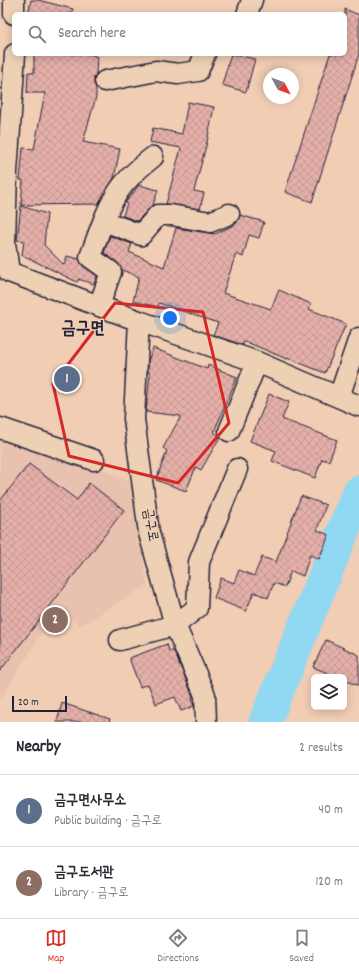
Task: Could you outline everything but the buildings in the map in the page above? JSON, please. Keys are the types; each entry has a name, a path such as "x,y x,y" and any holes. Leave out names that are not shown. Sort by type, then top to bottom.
{"street":[{"path":"14,0 14,12"},
{"path":"248,12 252,0"},
{"path":"0,52 12,53"},
{"path":"15,56 5,135 4,276 99,306 257,362 350,402 359,338"},
{"path":"105,81 156,71 178,74 198,71 204,56"},
{"path":"99,306 110,272 90,257 104,221 118,192 137,169 153,156"},
{"path":"104,221 141,235 158,215 210,222 229,214"},
{"name":"금구로","path":"139,321 134,419 149,533 175,625 205,695 206,722"},
{"path":"229,431 257,362"},
{"path":"0,428 94,460"},
{"path":"120,640 175,625 197,608 198,562 237,469"}],"highlighted area":[{"path":"115,303 203,312 229,423 178,483 69,456 53,384"}],"shaded area":[{"path":"0,422 133,484 147,585 80,626 58,607 0,700"}],"waterway":[{"path":"265,722 359,492"}],"place":[{"name":"금구면사무소","path":"67,379"},
{"name":"금구도서관","path":"55,620"}],"district":[{"name":"금구면","path":"83,329"}]}
